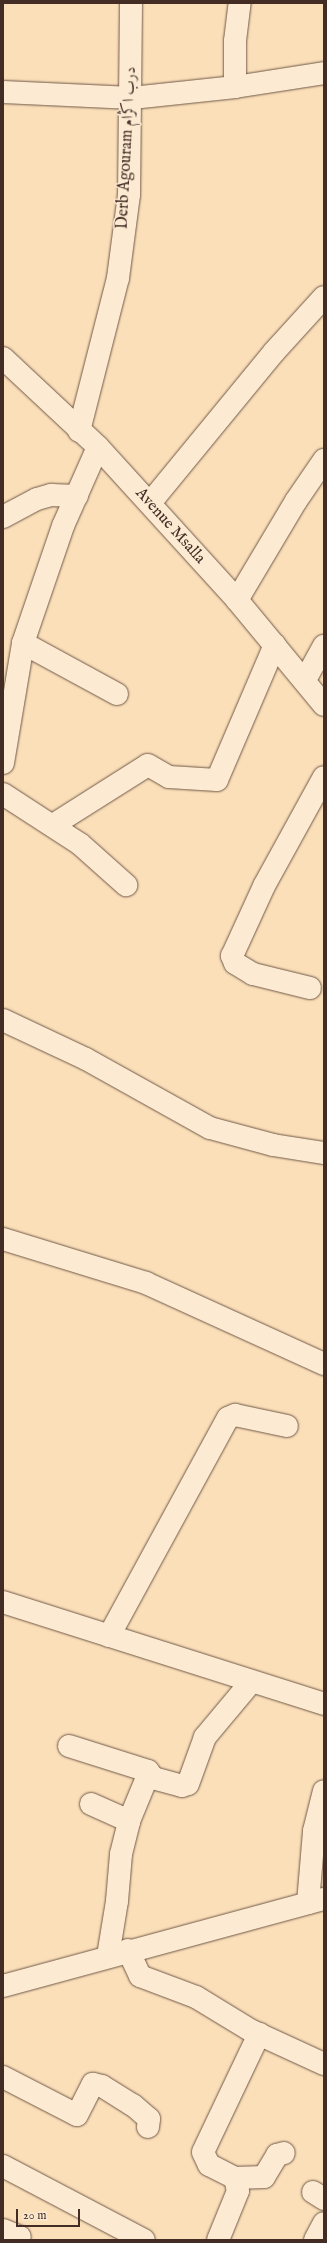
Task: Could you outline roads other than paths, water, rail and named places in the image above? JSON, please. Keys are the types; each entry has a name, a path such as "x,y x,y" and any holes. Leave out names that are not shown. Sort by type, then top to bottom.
{"street":[{"name":"Derb Agouram درب اڭرام","path":"79,431 118,278 128,195 132,98 131,3"},
{"path":"235,87 235,41 240,3"},
{"path":"3,92 132,98 235,87 324,73"},
{"path":"150,504 274,352 324,297"},
{"name":"Avenue Msalla","path":"3,358 79,431 98,447 237,600 305,680 324,705"},
{"path":"3,763 10,682 63,526 98,447"},
{"path":"237,600 296,501 324,460"},
{"path":"3,517 37,499 51,495 77,496"},
{"path":"23,643 117,694"},
{"path":"54,825 148,764 169,777 217,780 275,644"},
{"path":"305,680 324,646"},
{"path":"310,988 253,974 235,964 232,956 261,893 324,777"},
{"path":"3,794 54,825 80,844 126,885"},
{"path":"3,1020 86,1059 210,1128 272,1145 324,1153"},
{"path":"3,1239 146,1283 324,1364"},
{"path":"109,1636 228,1418 235,1415 287,1426"},
{"path":"3,1602 324,1704"},
{"path":"251,1682 205,1737 188,1784 182,1786 153,1778 146,1780 129,1821 121,1854 117,1901 118,1953 140,1976 196,1997 259,2034 324,2064"},
{"path":"69,1746 148,1771 153,1778"},
{"path":"3,1986 118,1953 316,1901 314,1830 324,1791"},
{"path":"91,1804 129,1821"},
{"path":"259,2034 203,2152 209,2165 236,2178 264,2177 277,2155 284,2152"},
{"path":"3,2077 77,2114 92,2084 102,2086 132,2105 149,2119 148,2127"},
{"path":"3,2166 144,2240"},
{"path":"218,2240 238,2191 236,2178"},
{"path":"315,2240 324,2223"}]}
